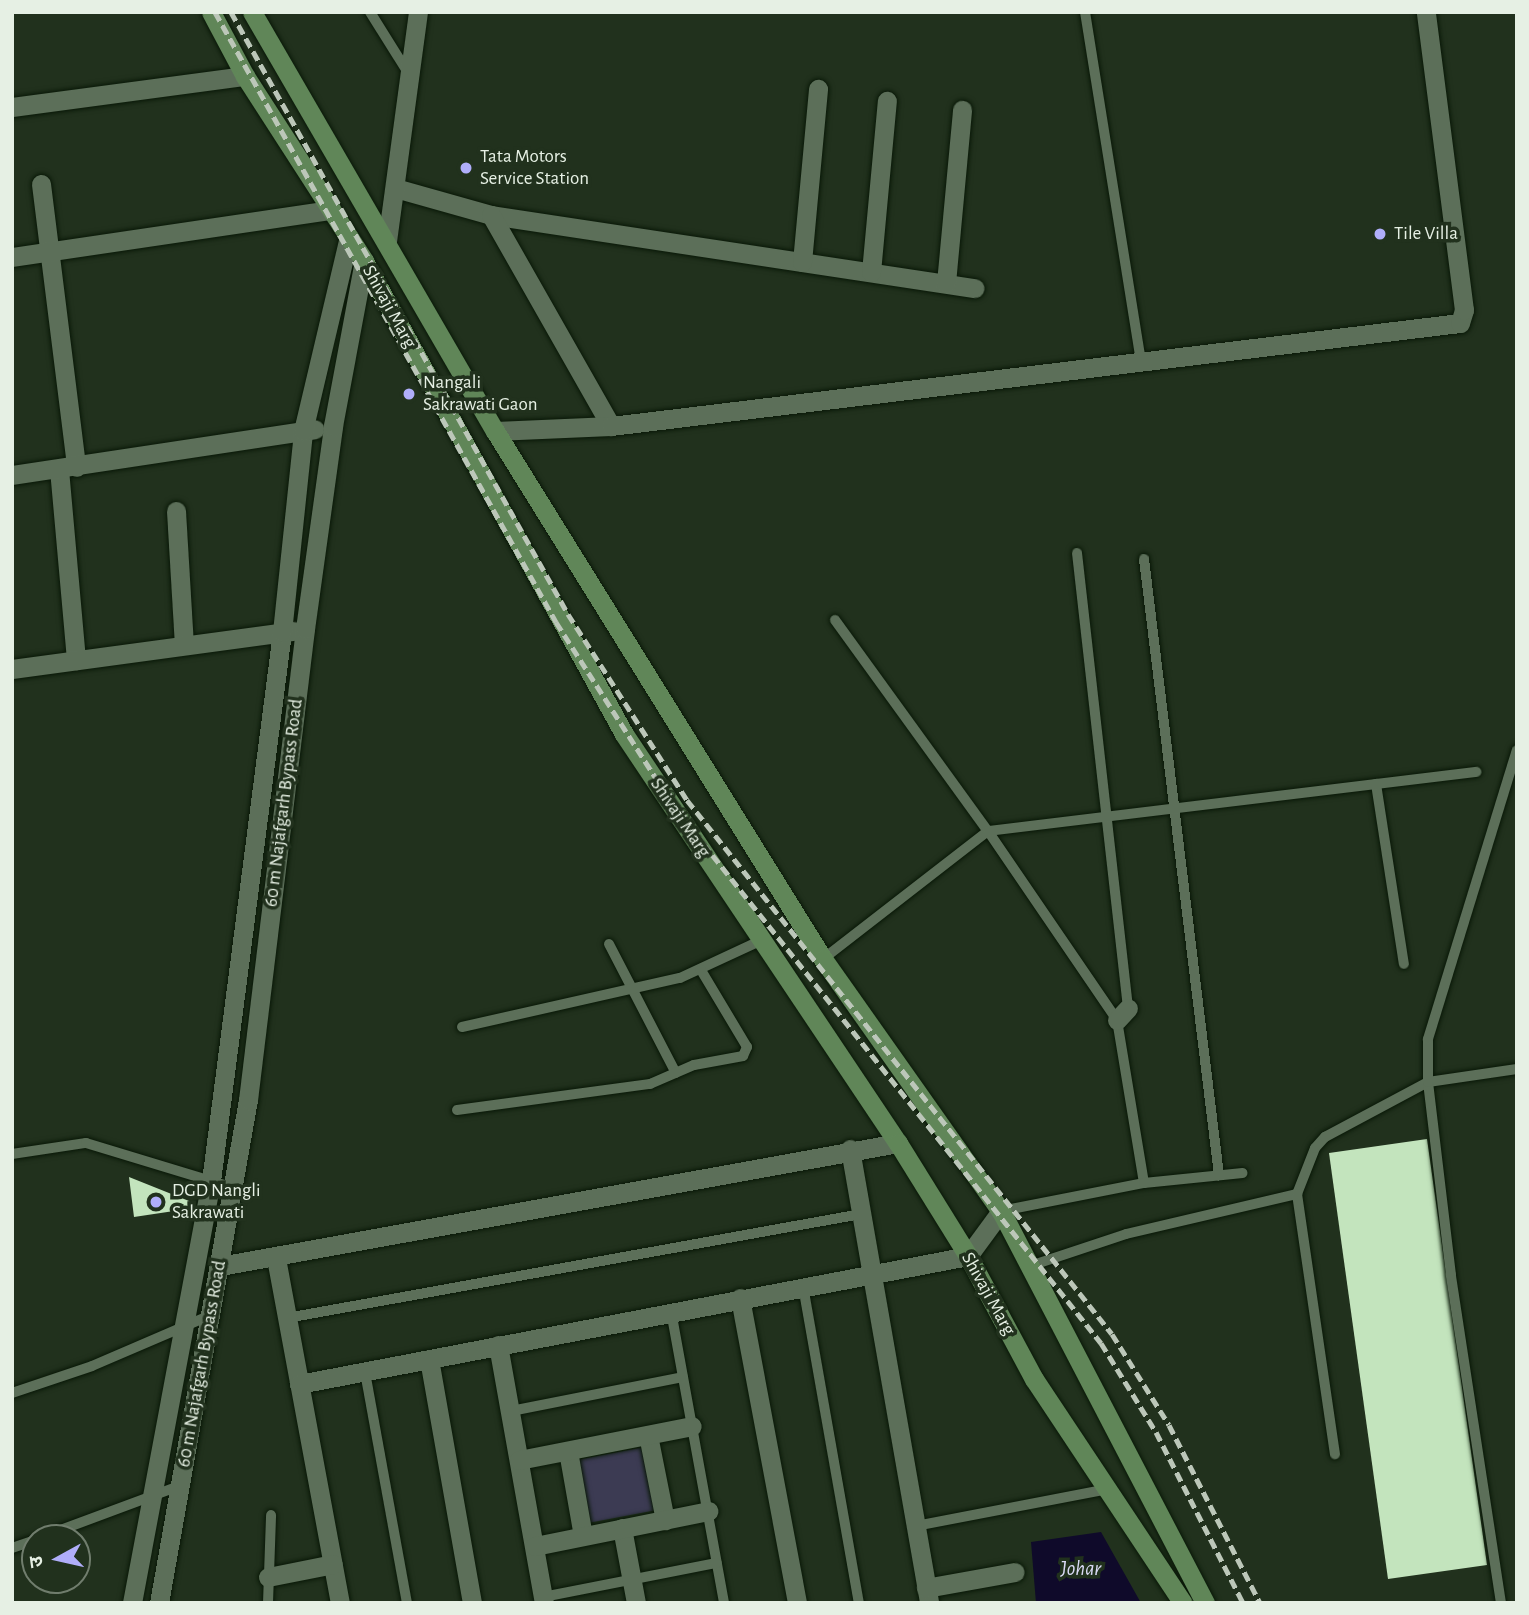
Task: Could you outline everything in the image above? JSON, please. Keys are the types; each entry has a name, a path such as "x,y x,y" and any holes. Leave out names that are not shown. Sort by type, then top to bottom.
{"main road":[{"name":"Shivaji Marg","path":"211,12 245,76 363,261 624,734 898,1143 968,1256 1034,1379 1183,1603"},
{"name":"Shivaji Marg","path":"252,12 495,431 823,959 1001,1211 1205,1603"},
{"path":"349,237 371,214"},
{"path":"363,261 387,241"}],"street":[{"path":"387,241 407,71 418,12"},
{"path":"495,431 611,426 1460,323 1465,318 1426,12"},
{"path":"12,107 245,76"},
{"path":"802,262 818,89"},
{"path":"871,272 887,101"},
{"path":"946,283 962,110"},
{"path":"41,184 67,468 76,660"},
{"path":"395,188 491,215 975,288"},
{"path":"12,257 332,210"},
{"path":"491,215 611,426"},
{"name":"60 m Najafgarh Bypass Road","path":"132,1603 211,1181 282,632 303,430 349,237"},
{"name":"60 m Najafgarh Bypass Road","path":"159,1603 234,1188 333,426 363,261"},
{"path":"12,475 333,426"},
{"path":"176,511 184,645"},
{"path":"12,669 305,629"},
{"path":"220,1266 276,1258 850,1149 898,1143"},
{"path":"850,1149 928,1595 1015,1572"},
{"path":"299,1384 872,1272 968,1256 1001,1211"},
{"path":"276,1258 340,1603"},
{"path":"740,1298 797,1603"},
{"path":"498,1345 544,1600"},
{"path":"429,1359 472,1603"},
{"path":"519,1460 692,1426"},
{"path":"648,1435 665,1520"},
{"path":"568,1451 583,1536"},
{"path":"535,1546 708,1511"},
{"path":"622,1528 636,1603"},
{"path":"268,1577 333,1564"}],"lane":[{"path":"370,12 407,71"},
{"path":"1085,12 1141,361"},
{"path":"1077,553 1108,816 1123,1014 1144,1183"},
{"path":"1144,559 1219,1175"},
{"path":"835,620 1123,1014"},
{"path":"1501,1603 1451,1275 1428,1082 1429,1039 1440,990 1517,750"},
{"path":"823,959 988,831 1476,772"},
{"path":"1376,784 1404,964"},
{"path":"462,1027 634,990 701,970 762,940"},
{"path":"608,944 676,1073"},
{"path":"457,1110 650,1084 676,1073 748,1051 701,970"},
{"path":"1335,1454 1297,1195 1315,1149 1325,1137 1428,1082 1517,1069"},
{"path":"12,1154 86,1143 234,1188"},
{"path":"1001,1211 1144,1183 1242,1173"},
{"path":"1030,1266 1126,1234 1297,1195"},
{"path":"287,1318 862,1214"},
{"path":"803,1286 859,1603"},
{"path":"671,1311 724,1603"},
{"path":"12,1392 92,1366 211,1315"},
{"path":"365,1372 407,1603"},
{"path":"511,1410 683,1377"},
{"path":"76,1524 179,1486"},
{"path":"916,1526 1108,1489"},
{"path":"268,1603 271,1515"},
{"path":"544,1600 717,1563"}],"shaded area":[{"path":"645,1447 657,1510 588,1523 577,1460"}],"water":[{"name":"Johar","path":"1101,1532 1141,1603 1036,1603 1031,1542"}],"building":[{"path":"1427,1139 1487,1565 1388,1579 1329,1153"},
{"path":"129,1177 194,1203 194,1208 134,1217"}],"railway":[{"path":"215,12 556,622 675,808 1101,1343 1156,1432 1243,1603"},
{"path":"231,12 568,614 687,800 1112,1334 1169,1425 1260,1603"}],"place":[{"name":"Tata Motors Service Station","path":"466,168"},
{"name":"Tile Villa","path":"1380,234"},
{"name":"Nangali Sakrawati Gaon","path":"409,394"},
{"name":"DGD Nangli Sakrawati","path":"156,1202"}]}
